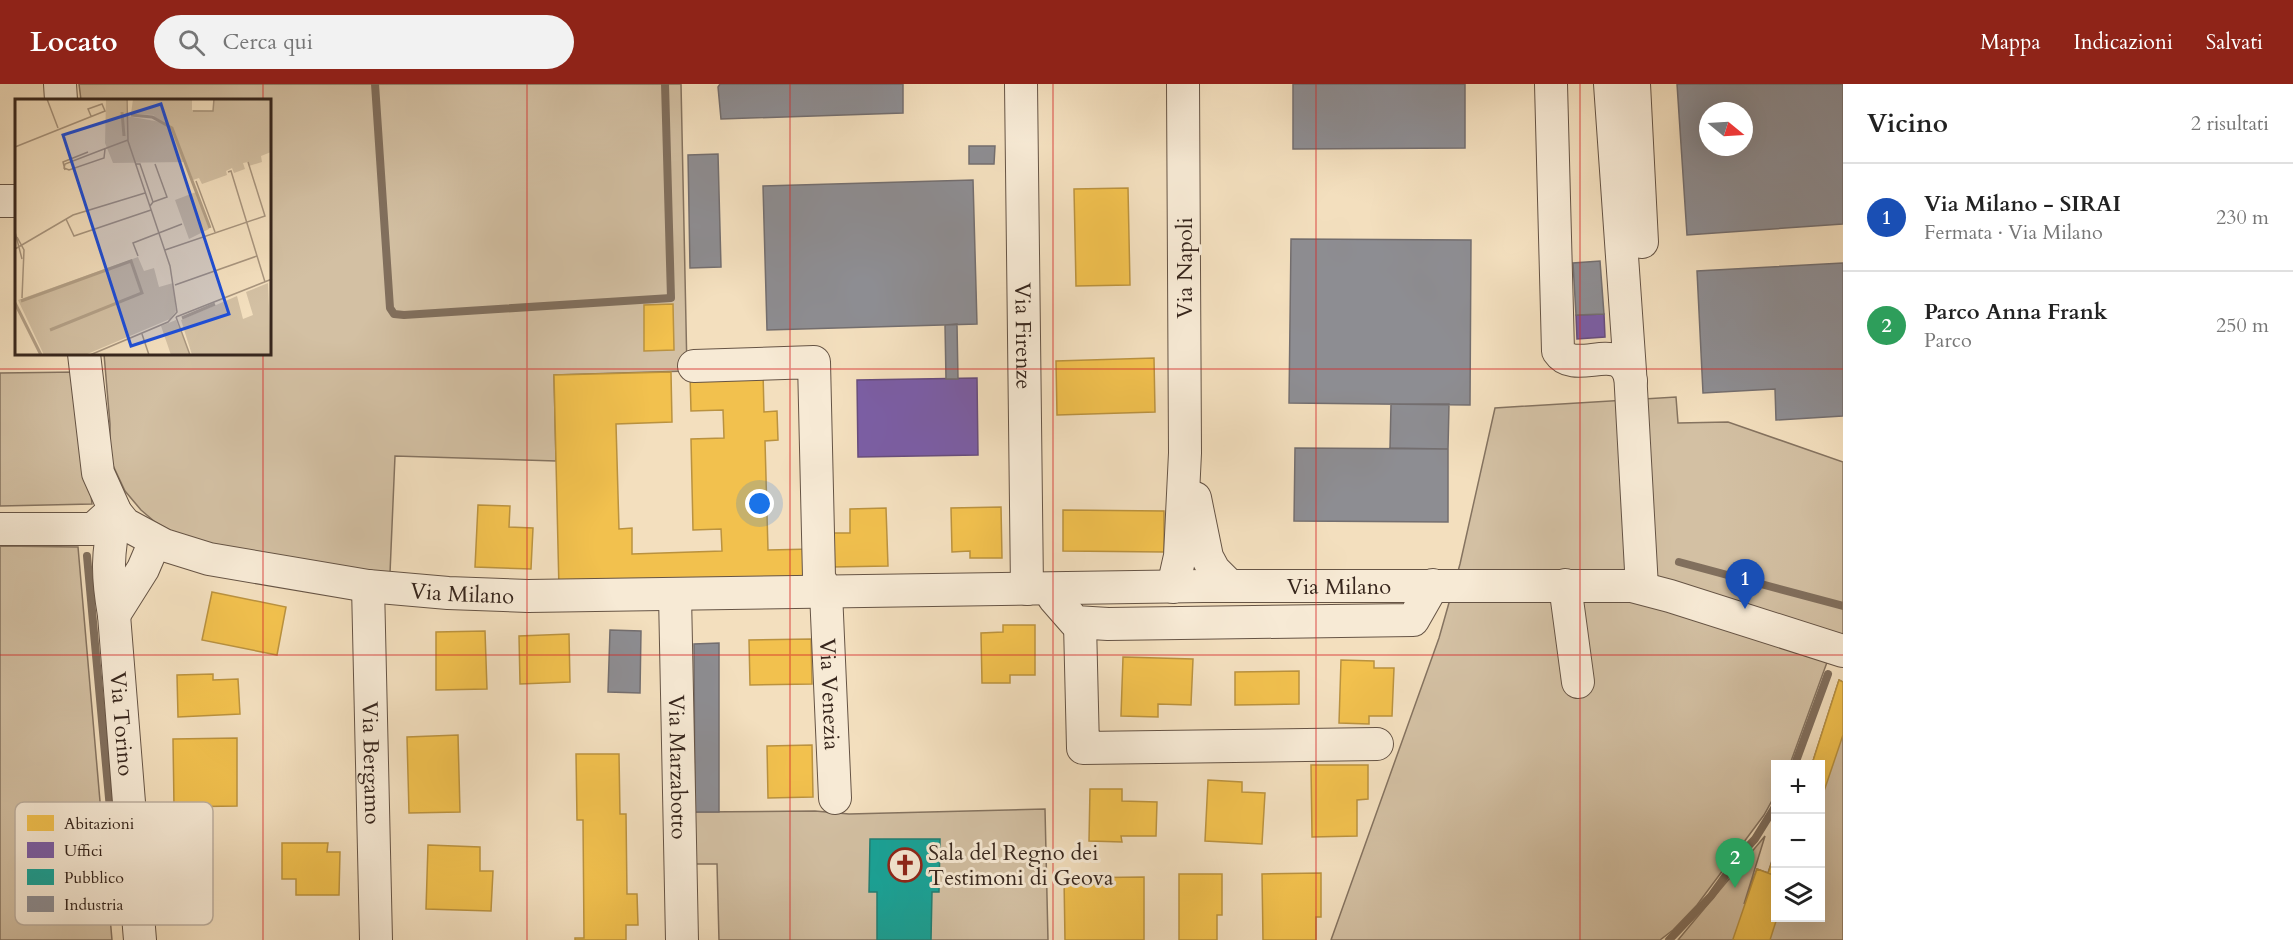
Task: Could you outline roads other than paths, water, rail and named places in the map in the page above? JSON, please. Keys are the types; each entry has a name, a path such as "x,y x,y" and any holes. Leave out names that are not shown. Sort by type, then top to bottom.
{"street":[{"path":"60,84 61,99"},
{"name":"Via Firenze","path":"1022,84 1039,589"},
{"name":"Via Napoli","path":"1173,586 1180,556 1185,453 1183,84"},
{"path":"1551,84 1558,351 1568,360 1619,360 1627,367 1631,376"},
{"path":"1610,84 1631,376 1642,588"},
{"path":"1631,376 1632,361 1647,327 1634,84"},
{"name":"Via Milano","path":"84,356 98,473 115,512 132,529 155,541 182,551 234,564 368,586 447,593 528,596 1173,586 1565,585 1642,588 1843,651"},
{"path":"694,366 814,362 819,578 826,592"},
{"name":"Via Napoli","path":"1185,453 1207,557 1214,570 1230,586"},
{"path":"0,529 93,529 115,512"},
{"name":"Via Torino","path":"115,512 110,539 108,581 114,615 129,802"},
{"path":"114,615 143,569 155,541"},
{"path":"1039,589 1054,598 1071,618 1080,624 1413,620 1433,585"},
{"path":"1565,585 1578,682"},
{"name":"Via Bergamo","path":"368,586 376,940"},
{"name":"Via Venezia","path":"826,592 835,798"},
{"name":"Via Marzabotto","path":"675,595 682,940"},
{"path":"1080,624 1083,748 1377,744"},
{"name":"Via Torino","path":"139,925 140,940"}],"waterway":[{"path":"375,84 390,308 394,314 404,315 671,298 665,84"},
{"path":"87,556 109,802"},
{"path":"1679,562 1843,606"},
{"path":"1796,760 1828,674"},
{"path":"1669,940 1711,896 1741,854 1755,839 1771,813"}],"place":[{"name":"Via Milano - SIRAI","path":"1745,609"},
{"name":"Sala del Regno dei Testimoni di Geova","path":"905,865"},
{"name":"Parco Anna Frank","path":"1735,888"}]}
